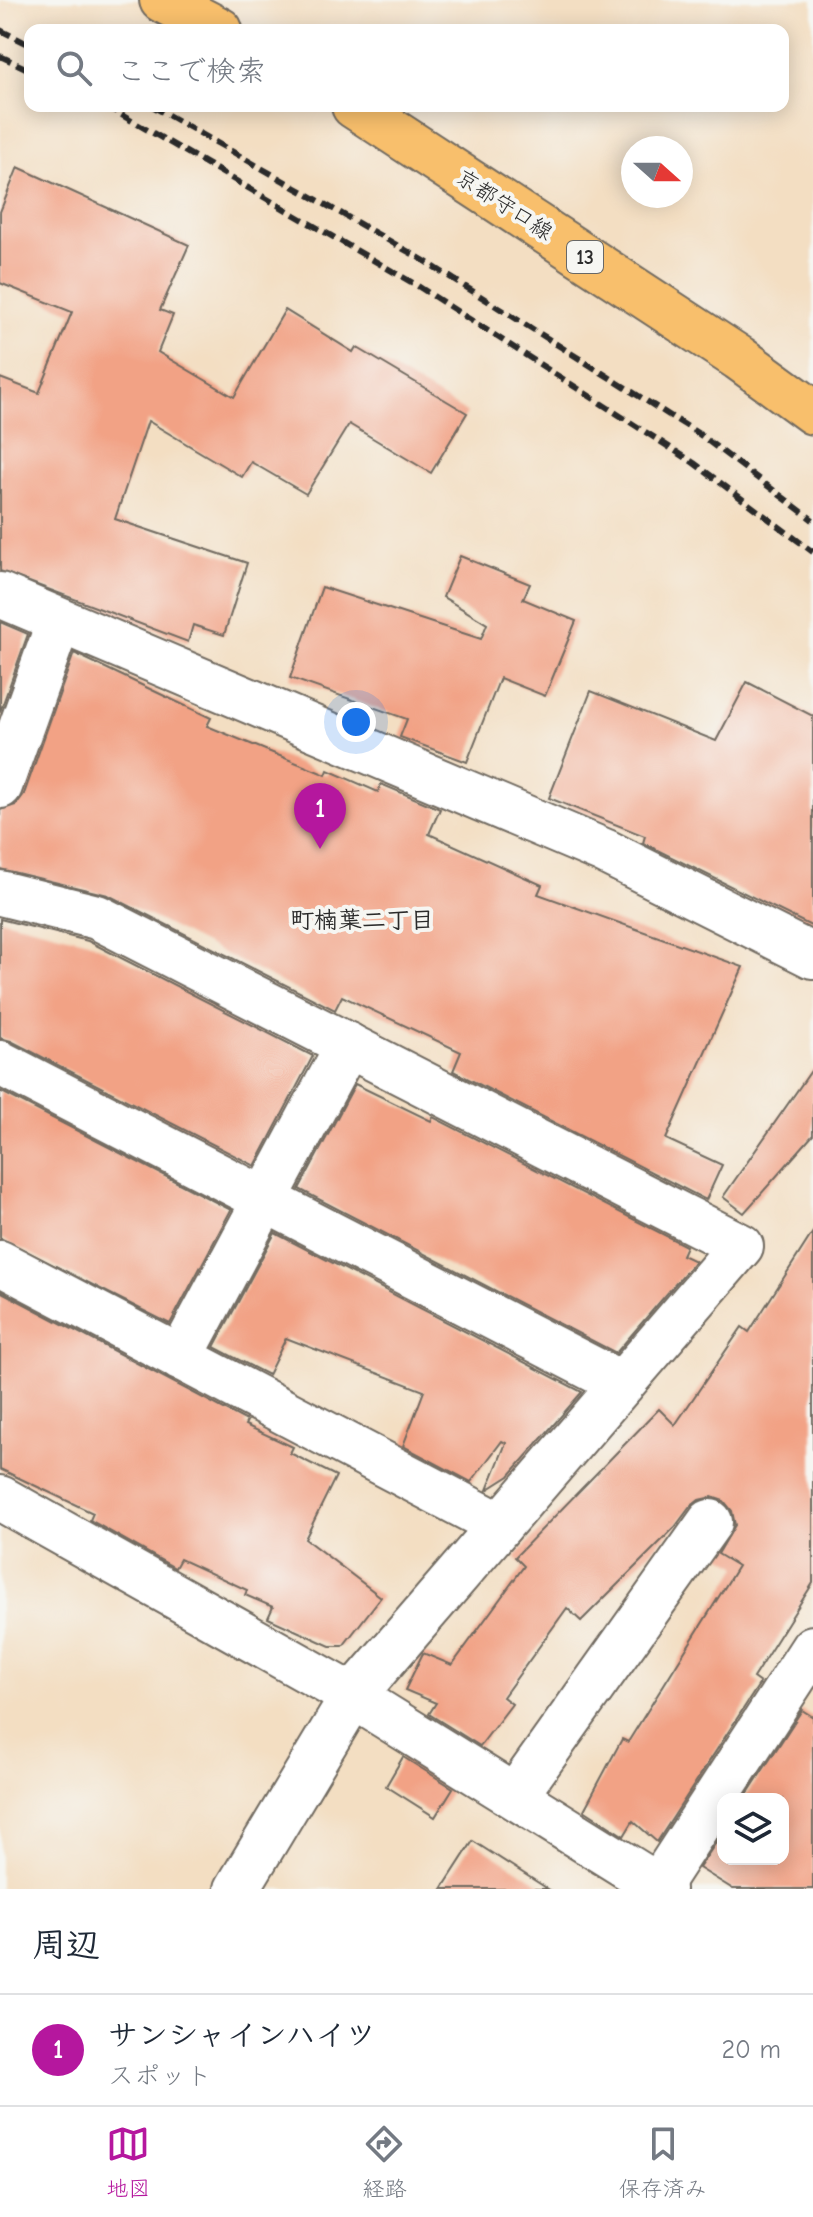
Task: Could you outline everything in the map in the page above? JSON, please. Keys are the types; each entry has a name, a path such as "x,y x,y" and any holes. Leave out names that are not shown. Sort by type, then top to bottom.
{"main road":[{"path":"162,0 208,24"},
{"name":"京都守口線","path":"363,112 739,358 813,412"}],"street":[{"path":"0,595 604,851 813,956"},
{"path":"0,786 59,621"},
{"path":"0,893 97,917 741,1246 353,1696 237,1889"},
{"path":"180,1358 348,1045"},
{"path":"0,1063 622,1384"},
{"path":"0,1263 500,1525"},
{"path":"0,1498 353,1696 660,1887 813,1648"},
{"path":"515,1796 710,1522"}],"building":[{"path":"18,167 189,245 160,310 173,315 158,352 234,397 285,310 353,352 356,347 467,413 431,473 349,424 306,494 251,462 242,477 148,421 115,519 247,563 224,635 193,625 188,642 0,571 0,378 39,393 72,312 0,283 0,212"},
{"path":"460,556 530,584 523,599 576,621 545,696 500,678 467,762 400,737 407,719 290,678 322,587 481,639 487,624 443,597"},
{"path":"0,622 28,634 0,712"},
{"path":"74,653 211,718 207,726 326,775 328,770 378,792 381,784 440,809 429,834 542,885 538,894 743,967 666,1139 722,1165 706,1200 453,1071 461,1052 342,996 335,1010 108,895 0,869 0,810 16,805 24,794"},
{"path":"747,682 813,716 813,927 643,843 645,836 549,798 591,691 716,741"},
{"path":"0,919 88,941 313,1056 255,1166 0,1038"},
{"path":"813,1068 813,1135 744,1213 723,1197"},
{"path":"355,1084 431,1121 433,1117 686,1246 682,1255 695,1261 616,1353 299,1189"},
{"path":"0,1091 231,1210 170,1324 0,1238"},
{"path":"813,1232 813,1583 753,1678 760,1683 657,1842 633,1821 624,1836 584,1810 622,1739 628,1742 738,1566 718,1554 735,1525 732,1511 724,1501 712,1497 699,1500 690,1507 675,1527 581,1621 567,1608 503,1697 512,1704 480,1746 429,1714 436,1703 405,1690 423,1653 452,1665 524,1566 515,1557 659,1409 675,1425 742,1327 749,1332"},
{"path":"275,1233 582,1392 509,1476 487,1490 506,1443 502,1441 471,1482 403,1446 424,1391 286,1338 268,1375 214,1347"},
{"path":"0,1291 247,1421 245,1425 293,1447 290,1453 336,1476 305,1539 381,1597 343,1646 330,1646 268,1618 273,1607 245,1595 247,1590 180,1559 175,1568 90,1520 93,1513 0,1469"},
{"path":"802,1710 813,1717 813,1889 733,1889 699,1868 717,1841 717,1865 789,1865 789,1793 748,1793"},
{"path":"403,1757 453,1788 435,1817 386,1786"},
{"path":"473,1841 548,1889 442,1889"}],"railway":[{"path":"0,30 24,42"},
{"path":"0,56 24,67"},
{"path":"116,112 413,283 694,463 813,552"},
{"path":"163,112 423,260 699,434 813,520"}],"place":[{"name":"サンシャインハイツ","path":"320,849"}],"district":[{"name":"町楠葉二丁目","path":"362,920"}]}
